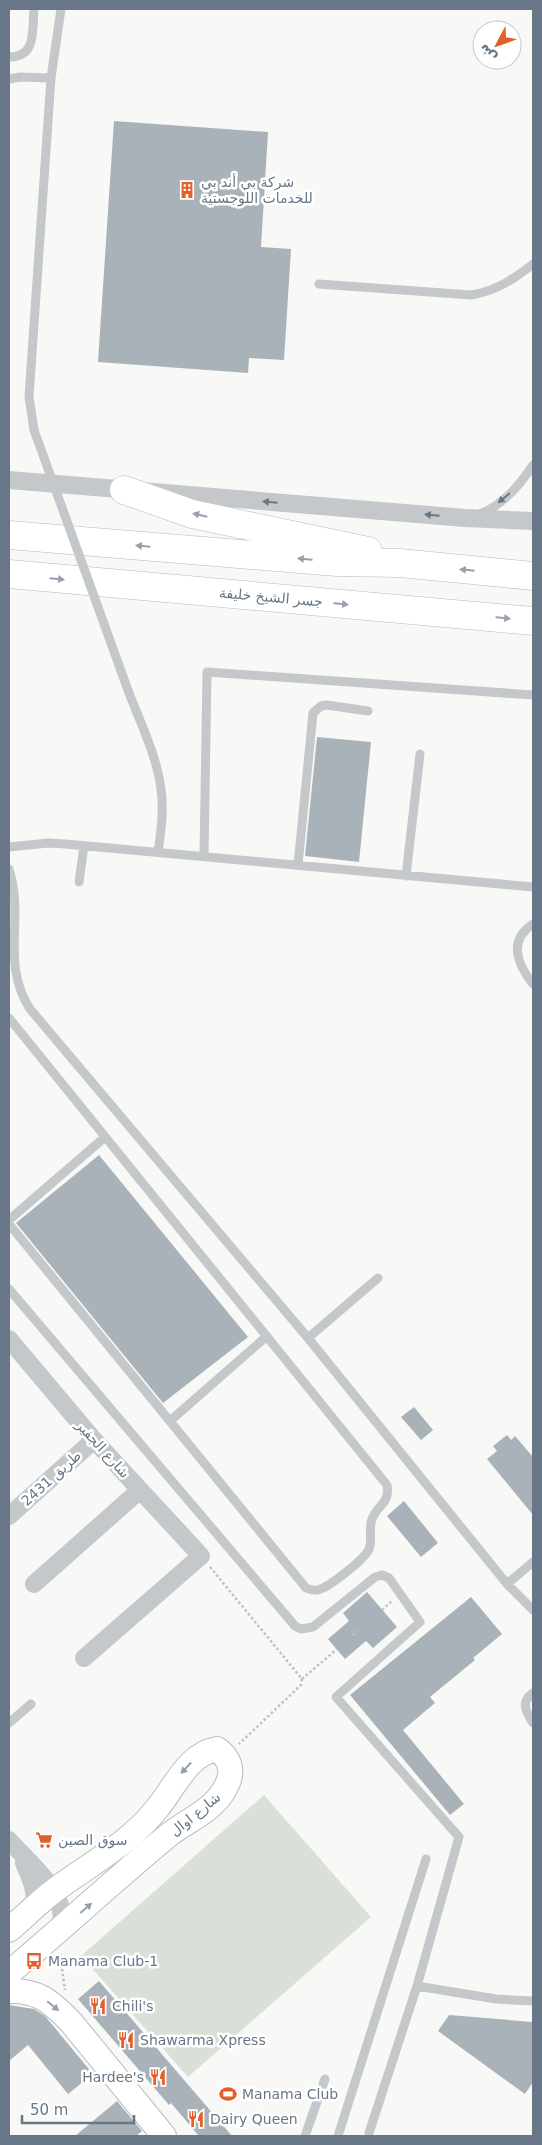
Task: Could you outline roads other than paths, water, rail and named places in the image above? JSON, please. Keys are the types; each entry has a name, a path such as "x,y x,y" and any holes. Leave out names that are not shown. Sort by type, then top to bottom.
{"highway":[{"path":"124,490 192,514 359,548 400,563"},
{"path":"9,535 337,562 400,563 533,576"},
{"name":"جسر الشيخ خليفة","path":"9,574 533,621"}],"main road":[{"name":"شارع اوال","path":"9,1930 54,1891 106,1855 144,1823 159,1806 185,1769 198,1757 210,1750 217,1749 226,1756 231,1768 230,1778 217,1800 171,1834 9,1973"},
{"path":"9,1991 24,1991 40,1996 53,2004 70,2021 164,2136"}],"street":[{"path":"9,480 466,518 533,521"},
{"name":"شارع الجفير","path":"9,1339 94,1440 201,1556 84,1658"},
{"name":"طريق 2431","path":"9,1516 94,1440"},
{"path":"34,1584 140,1490"},
{"path":"14,1846 54,1891 62,1914 62,1924 58,1932"},
{"path":"14,1846 33,1884 36,1898 34,1909"}],"lane":[{"path":"9,57 21,55 30,46 34,9"},
{"path":"61,9 51,78 29,397 34,430 148,742 162,790 158,852"},
{"path":"9,78 20,76 51,78"},
{"path":"319,284 472,295 489,292 506,284 533,264"},
{"path":"466,518 484,512 498,502 517,486 533,465"},
{"path":"204,856 207,672 533,695"},
{"path":"298,865 313,713 321,706 368,711"},
{"path":"406,876 420,754"},
{"path":"9,847 48,843 533,887"},
{"path":"79,882 84,846"},
{"path":"9,869 12,903 12,975 23,999 30,1009 308,1338 507,1584 533,1610"},
{"path":"533,924 527,928 520,938 517,949 518,961 533,984"},
{"path":"9,1018 387,1485 386,1501 371,1520 368,1550 361,1559 323,1588 312,1590 306,1588 9,1224"},
{"path":"9,1220 105,1137"},
{"path":"308,1338 378,1278"},
{"path":"9,1289 290,1622 301,1629 313,1627 375,1577 382,1575 389,1578 420,1622 336,1697 459,1837 417,1986 369,2133"},
{"path":"170,1421 267,1336"},
{"path":"507,1584 533,1562"},
{"path":"533,1694 526,1700 525,1704 533,1723"},
{"path":"9,1723 31,1704"},
{"path":"338,2136 426,1859"},
{"path":"417,1986 496,1999 533,2001"},
{"path":"305,2136 326,2079"}],"place":[{"name":"شركة بي أند بي للخدمات اللوجستية","path":"187,190"},
{"name":"سوق الصين","path":"44,1840"},
{"name":"Manama Club-1","path":"34,1961"},
{"name":"Chili's","path":"98,2006"},
{"name":"Shawarma Xpress","path":"126,2040"},
{"name":"Hardee's","path":"158,2077"},
{"name":"Manama Club","path":"228,2094"},
{"name":"Dairy Queen","path":"196,2119"}]}
